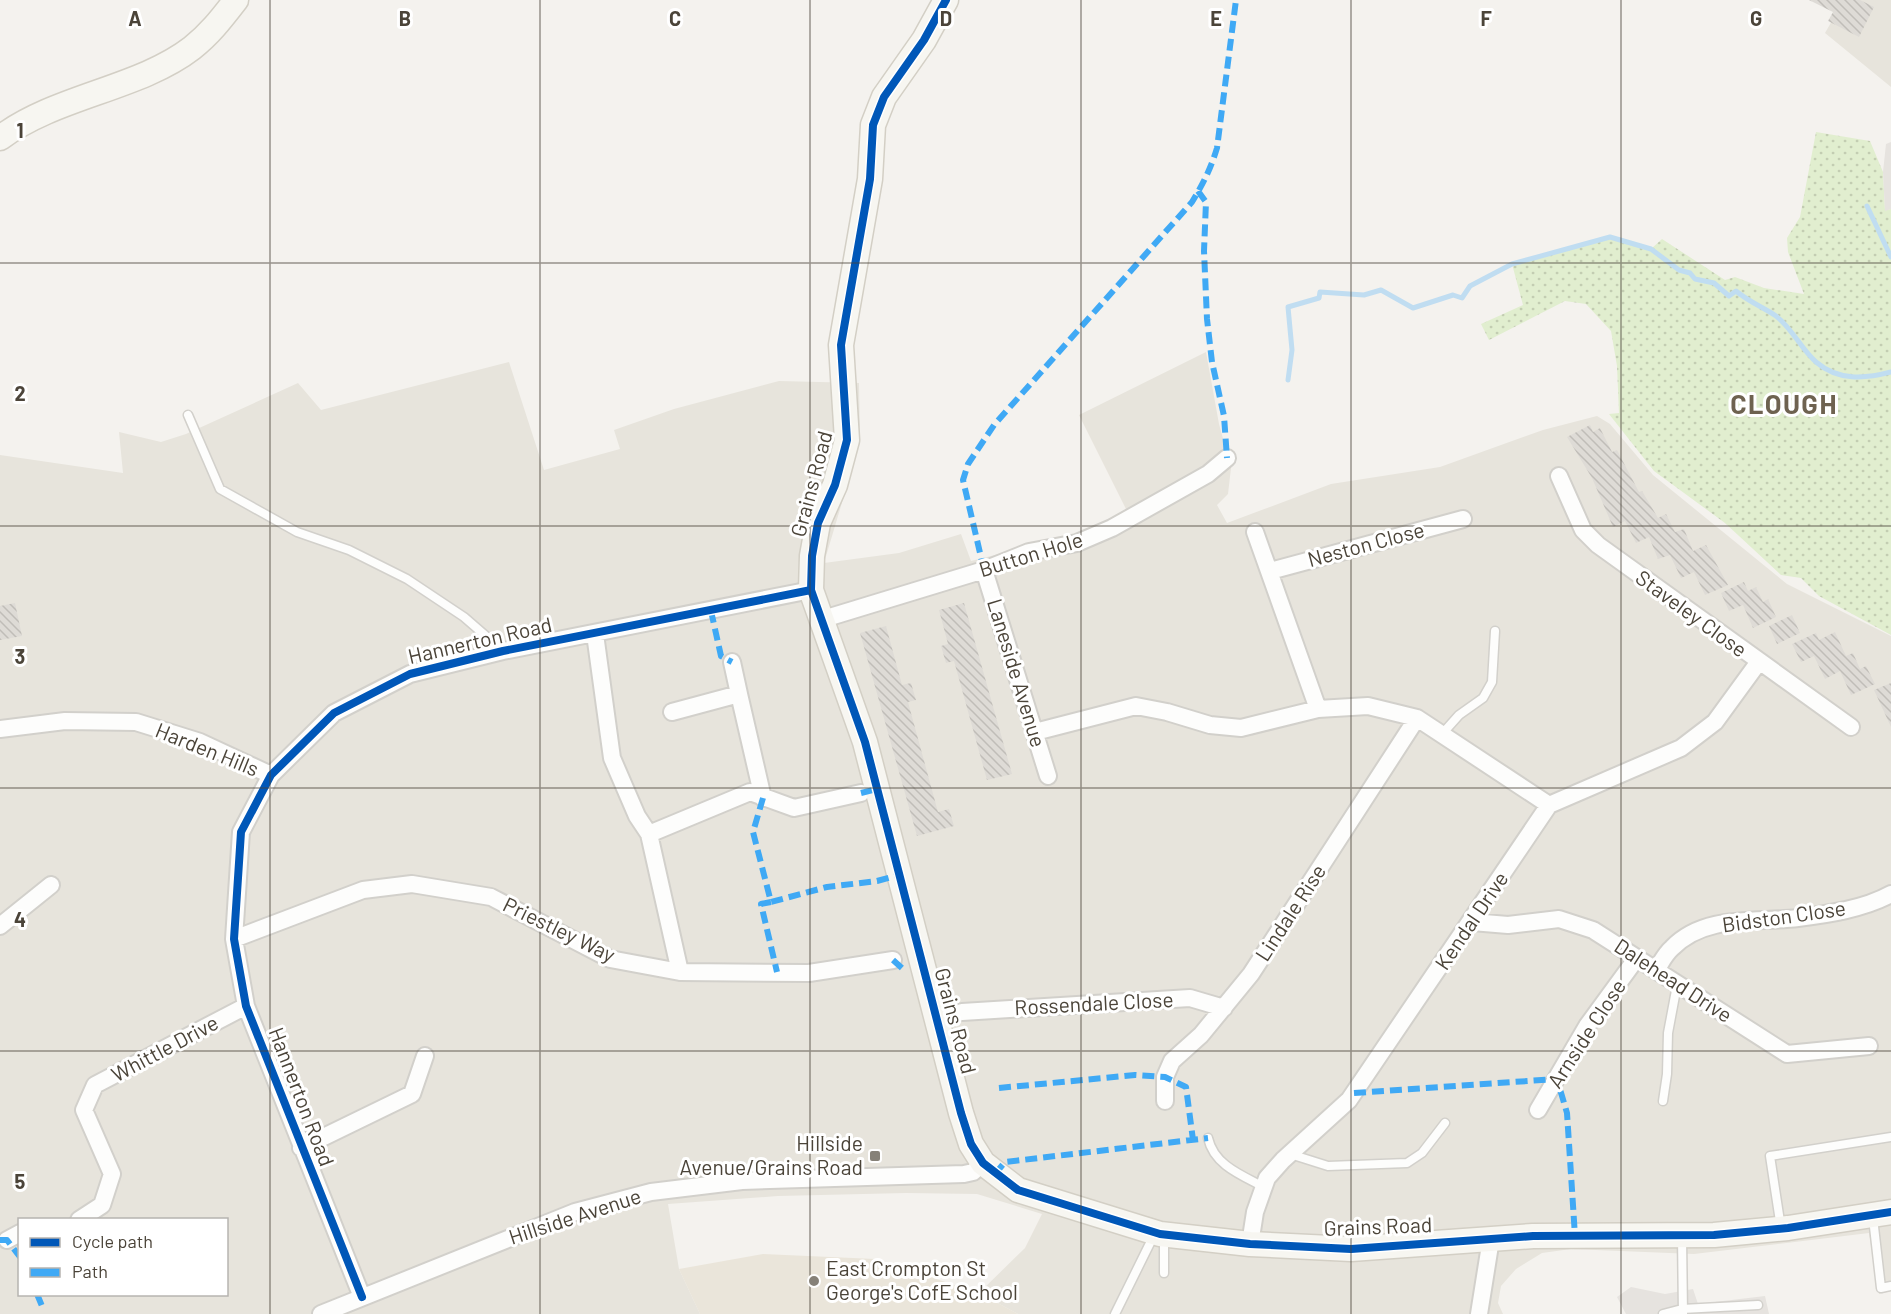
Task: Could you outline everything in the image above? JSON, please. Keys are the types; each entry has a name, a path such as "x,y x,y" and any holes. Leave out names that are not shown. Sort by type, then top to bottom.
{"street":[{"path":"0,138 28,119 146,72 190,49 213,29 236,0"},
{"name":"Grains Road","path":"946,0 924,40 884,97 873,125 870,179 841,345 847,440 835,485 818,523 812,556 811,590 864,742 961,1113 971,1144 983,1163 1018,1190 1160,1234 1250,1244 1351,1250 1491,1239 1682,1235 1781,1228 1882,1214"},
{"name":"Button Hole","path":"820,620 984,570 1029,552 1077,543 1112,528 1208,474 1227,458"},
{"name":"Staveley Close","path":"1559,476 1583,530 1589,538 1758,663 1851,727"},
{"name":"Neston Close","path":"1270,571 1463,519"},
{"path":"1256,532 1318,708"},
{"name":"Laneside Avenue","path":"984,570 1048,776"},
{"name":"Hannerton Road","path":"362,1297 246,1006 234,939 240,832 271,775 334,713 410,674 503,651 811,590"},
{"path":"595,634 612,758 637,816 649,834 680,972"},
{"path":"732,662 763,798"},
{"path":"1035,732 1136,706 1167,712 1210,725 1240,728 1318,708 1368,706 1417,718 1549,805 1681,748 1715,722 1758,663"},
{"path":"672,712 740,694"},
{"name":"Lindale Rise","path":"1166,1101 1164,1077 1172,1061 1201,1035 1251,974 1417,718"},
{"name":"Harden Hills","path":"0,729 65,721 136,722 200,742 271,775"},
{"path":"649,834 750,792 794,808 861,793"},
{"name":"Kendal Drive","path":"1250,1244 1251,1226 1267,1178 1349,1100 1472,922 1549,805"},
{"name":"Priestley Way","path":"234,939 363,891 412,884 491,897 610,959 680,972 809,973 893,960"},
{"path":"0,926 51,885"},
{"name":"Bidston Close","path":"1656,970 1671,948 1692,933 1736,921 1797,918 1858,907 1891,894"},
{"name":"Dalehead Drive","path":"1472,922 1508,925 1559,919 1593,930 1636,960 1656,970 1787,1054 1869,1046"},
{"name":"Arnside Close","path":"1538,1110 1587,1026 1636,960"},
{"name":"Rossendale Close","path":"962,1012 1190,998 1224,1008"},
{"name":"Whittle Drive","path":"82,1218 102,1205 112,1174 84,1110 95,1085 246,1006"},
{"path":"301,1148 412,1094 425,1056"},
{"name":"Hillside Avenue","path":"321,1314 574,1212 651,1192 742,1180 964,1174 973,1172 983,1163"},
{"path":"1479,1314 1491,1239"}],"lane":[{"path":"188,415 220,489 297,532 349,550 407,579 464,617 503,651"},
{"path":"1442,734 1460,715 1483,698 1492,682 1495,631"},
{"path":"1663,1101 1667,1074 1668,1033 1677,985"},
{"path":"1290,1154 1328,1166 1407,1162 1422,1154 1445,1123"},
{"path":"1781,1228 1770,1156 1891,1137"},
{"path":"1208,1138 1216,1157 1228,1168 1264,1187"},
{"path":"1882,1214 1881,1288 1891,1286"},
{"path":"1160,1234 1164,1273"},
{"path":"1115,1314 1160,1234"},
{"path":"1682,1235 1682,1311"},
{"path":"1663,1314 1758,1305"}],"shaded area":[{"path":"1844,0 1891,0 1891,87 1825,33"},
{"path":"1891,142 1891,209 1885,211 1883,172 1886,144"},
{"path":"1206,352 1219,424 1231,468 1228,494 1217,505 1227,523 1331,484 1440,467 1543,430 1597,416 1610,424 1653,475 1787,584 1891,636 1891,1291 1879,1294 1869,1233 1694,1254 1571,1249 1542,1253 1516,1269 1501,1286 1498,1303 1503,1314 1018,1314 979,1293 1025,1248 1042,1214 977,1194 906,1193 778,1196 668,1204 679,1269 700,1314 0,1314 0,455 123,473 119,432 161,442 186,434 298,383 321,410 509,362 544,470 620,449 614,430 674,409 779,381 859,383 860,442 824,563 899,553 961,534 971,561 1071,536 1127,511 1079,415"},
{"name":"East Crompton St George's CofE School","path":"763,1254 875,1259 979,1293 1018,1314 700,1314 679,1269"},
{"path":"1631,1287 1665,1294 1693,1289 1698,1304 1765,1296 1769,1314 1626,1314 1617,1297"}],"green space":[{"path":"1816,132 1870,141 1883,172 1885,210 1891,209 1891,635 1819,596 1801,578 1781,575 1725,523 1654,471 1609,414 1619,413 1617,366 1611,331 1586,304 1565,301 1489,340 1481,324 1523,305 1512,264 1610,237 1651,249 1662,239 1725,280 1735,277 1764,288 1804,294 1788,252 1787,238 1800,217"}],"building":[{"path":"1809,0 1860,0 1874,7 1859,37 1828,21 1833,12"},
{"path":"1590,425 1593,432 1600,428 1612,452 1617,450 1639,492 1642,491 1658,518 1666,514 1675,532 1684,529 1693,551 1706,545 1728,585 1705,595 1694,572 1681,578 1670,555 1658,559 1649,537 1636,543 1625,521 1613,527 1592,478 1567,437"},
{"path":"1744,582 1748,591 1756,587 1763,602 1768,599 1776,617 1753,628 1743,605 1729,611 1721,593"},
{"path":"15,603 22,636 0,640 0,606"},
{"path":"964,603 1012,774 987,780 954,661 946,663 941,646 948,644 939,610"},
{"path":"1792,615 1800,633 1777,644 1769,626"},
{"path":"886,626 902,685 911,683 916,700 908,702 938,812 949,809 954,826 917,836 860,633"},
{"path":"1835,632 1846,656 1853,653 1860,669 1866,666 1875,684 1851,695 1840,671 1825,679 1814,656 1801,662 1792,644 1816,633 1819,640"},
{"path":"1891,683 1891,727 1874,690"}],"waterway":[{"path":"1867,206 1891,257"},
{"path":"1288,380 1292,350 1288,307 1319,298 1320,292 1364,295 1381,290 1413,308 1453,295 1462,298 1470,286 1512,264 1610,237 1651,249 1679,270 1690,273 1695,279 1714,283 1729,296 1736,291 1776,316 1787,326 1811,357 1833,373 1862,377 1891,372"}],"marked path":[{"path":"984,570 963,480 968,464 994,425 1192,202 1217,148 1236,0"},
{"path":"1198,191 1206,202 1204,251 1207,319 1212,362 1224,416 1227,458"},
{"path":"711,611 721,656 732,662"},
{"path":"861,793 877,789"},
{"path":"763,798 753,832 771,902 827,887 877,881 899,875"},
{"path":"771,902 761,904 777,972"},
{"path":"893,960 904,970"},
{"path":"999,1088 1135,1075 1165,1077 1186,1087 1193,1140"},
{"path":"1354,1093 1557,1079 1567,1113 1575,1236"},
{"path":"995,1174 1005,1162 1208,1138"},
{"path":"0,1240 7,1240 18,1254"},
{"path":"38,1296 42,1306"}],"cycle path":[{"path":"946,0 924,40 884,97 873,125 870,179 841,345 847,440 835,485 818,523 812,556 811,590 865,742 961,1113 971,1144 983,1163 1018,1190 1160,1234 1250,1244 1351,1249 1533,1236 1714,1235 1788,1228 1891,1212"},
{"path":"362,1297 246,1006 234,939 241,832 271,775 334,713 410,674 503,651 811,590"}],"place":[{"name":"Hillside Avenue/Grains Road","path":"875,1156"},
{"name":"East Crompton St George's CofE School","path":"814,1281"}],"district":[{"name":"CLOUGH","path":"1784,405"}]}
